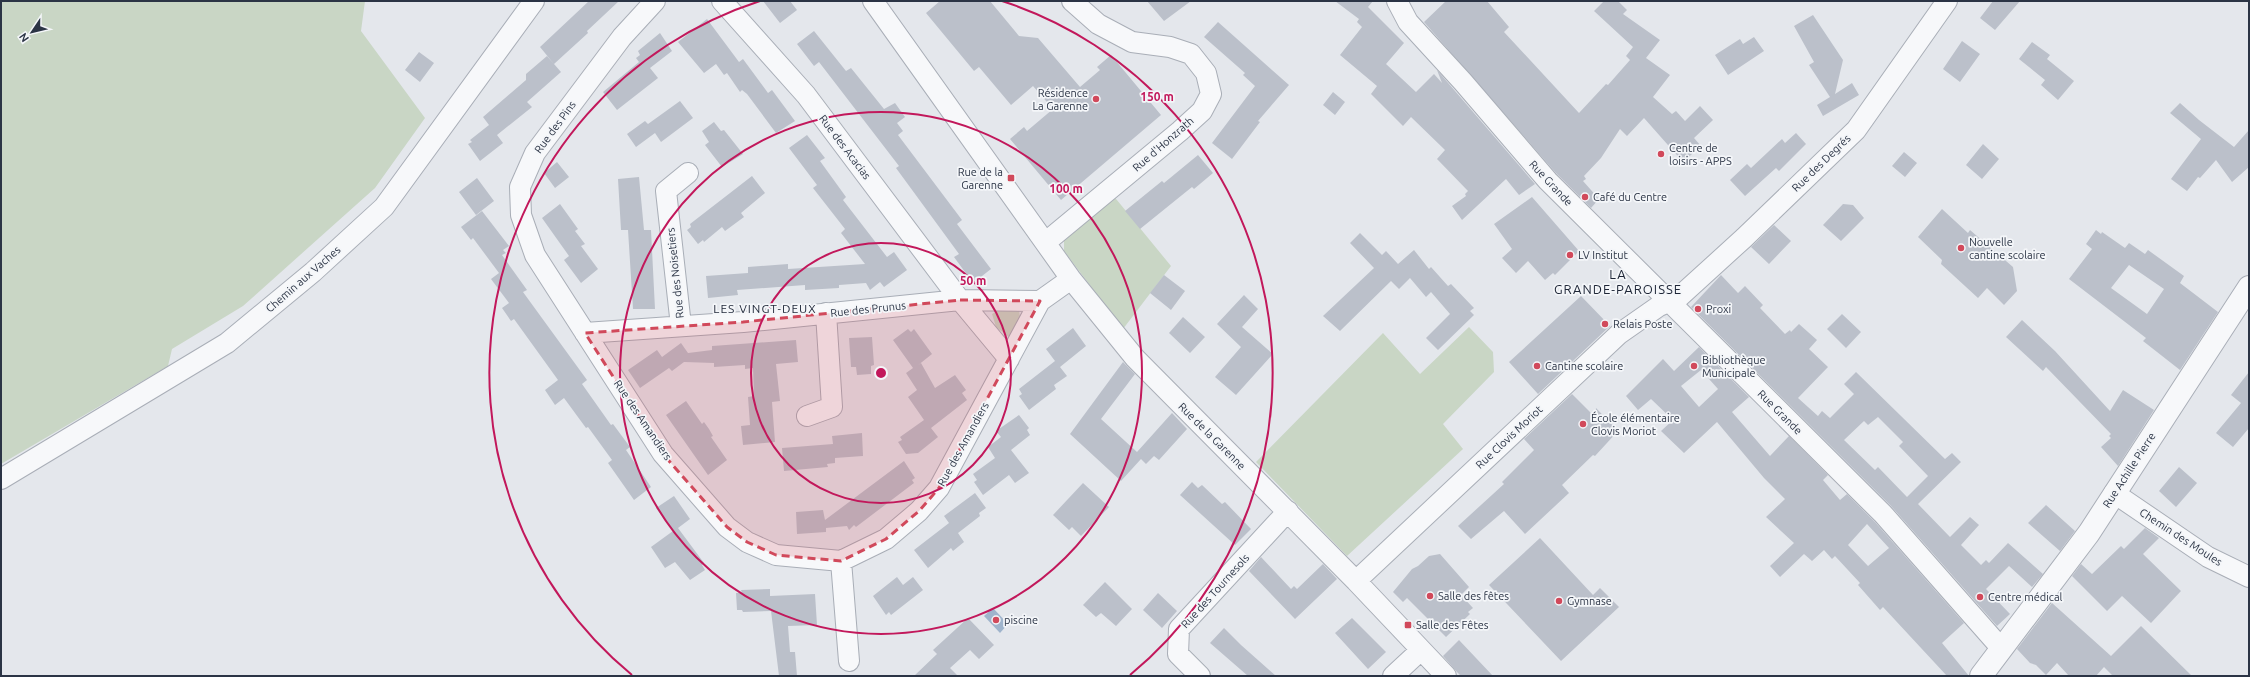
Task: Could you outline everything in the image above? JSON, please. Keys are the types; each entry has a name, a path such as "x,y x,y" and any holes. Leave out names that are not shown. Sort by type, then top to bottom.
{"street":[{"name":"Chemin aux Vaches","path":"1,479 227,343 313,272 384,207 534,1"},
{"name":"Rue des Pins","path":"585,333 535,255 521,214 520,187 534,153 622,37 655,1"},
{"name":"Rue des Acacias","path":"722,1 806,95 960,300 1009,359"},
{"name":"Rue de la Garenne","path":"874,1 1071,279 1135,358 1288,511 1446,676"},
{"name":"Rue d'Honzrath","path":"1046,242 1180,131 1202,111 1211,94 1206,73 1191,54 1170,47 1132,42 1098,24 1072,1"},
{"name":"Rue Grande","path":"1397,1 1408,22 1463,82 1548,181 1883,514 2001,648"},
{"name":"Rue des Degrés","path":"1669,302 1678,298 1744,238 1856,130 1947,1"},
{"name":"Rue des Noisetiers","path":"681,326 666,191 688,174"},
{"name":"Rue des Amandiers","path":"585,333 663,454 726,527 747,542 776,555 841,561 886,539 920,511 939,488 1040,301 1071,279"},
{"name":"Rue Achille Pierre","path":"1981,676 2089,533 2249,287"},
{"name":"Rue des Prunus","path":"585,333 681,326 960,300 1040,301"},
{"name":"Rue Clovis Moriot","path":"1356,581 1619,334 1659,306 1669,302"},
{"path":"807,416 832,407 826,313"},
{"name":"Chemin des Moules","path":"2114,493 2208,557 2249,577"},
{"name":"Rue des Tournesols","path":"1200,676 1178,654 1179,630 1288,511"},
{"path":"841,561 849,661"},
{"path":"1393,676 1421,650"}],"highlighted area":[{"path":"960,300 1040,301 939,488 919,511 886,539 841,561 776,555 747,542 727,527 663,454 585,333 743,322"}],"green space":[{"path":"1,1 365,1 361,31 425,118 375,188 243,306 172,349 168,366 1,464"},
{"path":"1112,194 1171,266 1123,329 1064,251 1064,233"},
{"path":"1001,309 1019,310 1021,324 1009,337 996,327 992,314"},
{"path":"1469,327 1493,352 1494,372 1443,424 1463,449 1347,556 1256,462 1383,333 1420,374"}],"water":[{"name":"piscine","path":"993,608 1008,624 1000,633 984,616"}],"building":[{"path":"589,1 619,1 587,31 588,33 554,64 540,47"},
{"path":"763,1 790,1 797,10 780,23"},
{"name":"Résidence La Garenne","path":"940,1 990,1 1019,36 1038,38 1080,87 1100,70 1097,67 1111,55 1161,115 1061,200 1010,139 1024,127 1027,131 1053,109 1033,86 1011,105 979,67 974,71 926,13"},
{"path":"1147,1 1191,1 1164,21"},
{"path":"1335,1 1373,1 1368,7 1404,43 1386,64 1416,92 1434,74 1442,83 1437,70 1535,184 1519,195 1506,179 1462,220 1452,206 1466,196 1465,194 1468,191 1437,159 1445,150 1411,117 1403,126 1371,94 1377,86 1340,55 1362,27 1357,22 1359,19"},
{"path":"1446,1 1487,1 1509,27 1504,32 1579,113 1606,84 1608,85 1630,60 1626,56 1633,47 1594,11 1604,1 1618,1 1627,10 1623,14 1660,40 1646,58 1670,75 1653,97 1672,114 1676,111 1685,121 1700,106 1713,120 1694,138 1701,146 1683,162 1644,118 1627,136 1620,129 1601,158 1584,176 1586,179 1583,181 1599,199 1591,208 1556,173 1424,22"},
{"path":"1993,1 2020,1 1995,30 1980,18"},
{"path":"1813,15 1843,60 1835,94 1852,83 1859,95 1823,116 1817,105 1830,97 1809,65 1814,62 1794,26"},
{"path":"707,19 739,62 743,59 768,93 772,90 795,121 776,133 747,94 742,90 740,92 727,73 724,75 716,64 704,73 678,42"},
{"path":"1218,22 1289,85 1258,121 1260,122 1232,159 1212,143 1255,86 1243,75 1245,73 1204,37"},
{"path":"814,31 846,71 851,68 884,109 895,103 905,117 897,123 903,131 898,135 962,220 957,224 991,269 973,283 954,257 959,254 896,168 899,166 819,62 814,66 797,44"},
{"path":"660,33 672,51 650,68 658,78 617,110 603,92 639,62 636,58 640,55 638,51"},
{"path":"1754,37 1764,51 1728,75 1715,55 1740,39 1743,44"},
{"path":"1962,41 1980,54 1960,82 1943,69"},
{"path":"2032,42 2050,55 2047,59 2074,81 2058,100 2041,85 2045,80 2019,59"},
{"path":"419,52 434,63 420,82 405,70"},
{"path":"547,56 561,72 527,102 532,107 497,135 503,143 480,161 468,144 472,142 470,140 489,125 483,117 526,80 526,74"},
{"path":"1333,92 1345,102 1335,115 1323,105"},
{"path":"680,101 693,118 661,142 655,133 636,147 627,134 645,121 648,124"},
{"path":"2180,103 2234,147 2249,130 2249,167 2232,182 2216,160 2200,178 2198,177 2187,191 2171,179 2201,139 2170,113"},
{"path":"714,122 721,131 724,130 743,154 722,167 705,145 709,142 702,131"},
{"path":"1796,133 1806,144 1779,171 1776,168 1745,196 1730,180 1747,164 1751,168 1782,139 1785,143"},
{"path":"807,135 825,158 820,161 846,197 843,200 887,257 894,252 907,270 884,287 880,282 870,290 866,283 839,285 839,288 805,290 805,285 737,290 738,295 708,298 706,276 748,273 748,267 788,264 788,269 865,264 841,233 845,229 813,188 817,185 789,148"},
{"path":"1983,144 1999,159 1982,179 1966,165"},
{"path":"1904,152 1917,163 1905,177 1892,166"},
{"path":"1198,155 1213,173 1194,189 1192,187 1140,229 1125,211 1162,181 1164,183"},
{"path":"557,162 569,177 555,188 544,173"},
{"path":"752,176 765,193 741,213 744,217 725,231 722,227 704,242 703,240 698,244 687,230 691,227 690,224"},
{"path":"639,177 644,230 651,230 655,309 633,309 628,230 621,230 618,179"},
{"path":"477,178 494,201 476,215 459,192"},
{"path":"1532,197 1579,251 1555,275 1553,273 1545,280 1528,261 1516,273 1502,258 1512,249 1494,224"},
{"path":"560,204 578,229 575,231 585,244 581,246 598,269 581,283 564,260 569,256 542,218"},
{"path":"1843,204 1853,205 1864,218 1841,241 1823,225"},
{"name":"Nouvelle cantine scolaire","path":"1942,209 1968,233 1970,230 2013,267 2017,291 2004,305 1987,288 1978,298 1941,264 1942,260 1918,237"},
{"path":"482,211 509,246 503,250 506,253 502,255 527,290 523,292 587,380 582,384 611,425 613,424 630,447 626,450 651,487 634,500 608,463 612,460 588,427 586,428 564,398 555,405 545,390 558,380 514,319 511,321 502,308 509,303 491,279 499,273 473,238 471,240 461,227"},
{"path":"1774,225 1791,241 1769,264 1751,247"},
{"path":"2096,230 2101,234 2102,232 2125,248 2129,243 2145,254 2148,250 2184,276 2180,283 2218,312 2180,370 2143,341 2146,338 2069,279 2092,249 2086,244","holes":["2129,265 2164,289 2147,314 2111,288"]},
{"path":"1360,233 1382,255 1386,251 1398,264 1414,250 1429,269 1431,267 1448,286 1451,284 1474,308 1470,311 1474,315 1438,350 1426,338 1450,314 1431,292 1426,297 1410,278 1399,289 1391,281 1340,331 1323,316 1374,268 1350,243"},
{"path":"1164,275 1185,291 1171,310 1150,293"},
{"path":"1721,275 1738,293 1745,286 1763,305 1760,308 1785,334 1790,330 1791,332 1799,324 1817,340 1809,349 1828,367 1798,398 1818,416 1822,411 1830,418 1854,394 1844,384 1856,372 1945,459 1952,453 1961,462 1918,504 1950,537 1970,517 1979,525 1961,545 1981,565 1986,560 1989,563 2008,543 2043,574 2032,587 2009,566 1986,589 2010,614 1997,626 1891,506 1691,307","holes":["1878,417 1903,442 1899,446 1928,476 1907,497 1878,467 1875,470 1844,440 1864,421 1868,425"]},
{"path":"1244,295 1258,309 1242,327 1273,354 1236,395 1215,377 1241,347 1217,324"},
{"path":"1581,296 1610,326 1538,394 1509,362"},
{"path":"1842,314 1861,332 1846,348 1827,329"},
{"path":"1183,317 1205,337 1190,353 1169,333"},
{"path":"2022,320 2055,351 2110,411 2123,390 2154,410 2118,466 2101,447 2111,438 2109,436 2111,434 2046,367 2043,371 2006,337"},
{"path":"1073,328 1086,346 1060,367 1067,376 1054,385 1056,389 1029,410 1019,396 1022,394 1019,389 1055,361 1046,349"},
{"path":"908,329 911,332 914,329 932,354 917,366 921,363 935,388 955,375 966,390 962,393 967,400 931,428 938,437 918,453 906,454 898,442 902,440 900,437 924,420 908,397 917,390 906,373 913,368 893,340"},
{"path":"872,337 874,365 871,366 871,374 857,375 856,367 851,367 849,338"},
{"path":"796,340 798,362 776,364 780,401 772,402 775,442 743,445 741,426 750,425 748,397 754,396 753,368 745,369 745,365 714,367 714,363 684,362 672,371 669,368 640,388 628,370 657,350 662,357 681,343 688,353 712,350 712,346"},
{"path":"1699,347 1749,397 1732,412 1770,456 1789,436 1828,475 1823,480 1840,500 1847,494 1875,522 1964,623 1942,643 1969,676 1947,676 1883,607 1880,610 1858,585 1860,583 1835,556 1832,559 1824,550 1812,561 1804,554 1780,577 1770,566 1794,543 1766,517 1785,499 1764,478 1717,422 1684,453 1661,431 1673,420 1651,399 1638,410 1626,396 1663,359 1674,371","holes":["1701,370 1718,389 1699,407 1681,386","1867,524 1889,548 1868,566 1848,545"]},
{"path":"1123,362 1135,374 1101,419 1137,452 1172,413 1187,429 1159,460 1154,456 1146,464 1141,459 1121,481 1070,434"},
{"path":"2249,372 2249,428 2233,447 2216,433 2241,403 2231,395"},
{"path":"1572,394 1595,417 1596,408 1618,431 1595,456 1593,455 1562,485 1569,493 1525,534 1504,511 1471,539 1458,526 1504,484 1502,482 1534,450 1524,439"},
{"path":"686,401 702,424 704,422 709,429 713,436 711,437 727,460 708,475 666,415"},
{"path":"1019,415 1029,428 1027,430 1030,435 1011,450 1029,473 1015,483 1009,475 983,495 974,482 977,480 973,474 995,458 988,447 1001,437 996,431"},
{"path":"862,433 863,456 835,458 835,463 827,464 828,467 784,471 782,448 833,444 832,436"},
{"path":"904,461 915,478 912,480 914,483 856,527 854,525 849,530 847,526 826,528 826,532 797,534 796,512 823,510 825,520"},
{"path":"2179,467 2197,483 2176,507 2159,491"},
{"path":"1192,482 1198,488 1202,485 1222,504 1225,502 1251,529 1235,545 1180,495"},
{"path":"1083,483 1109,507 1081,536 1072,527 1069,530 1053,515"},
{"path":"975,493 986,508 979,513 980,516 958,533 964,542 953,551 951,548 928,568 914,550 949,523 944,516"},
{"path":"674,496 690,519 678,528 704,563 702,565 705,570 690,580 675,562 665,568 651,547 673,531 656,508"},
{"path":"2046,505 2075,531 2060,551 2028,523"},
{"path":"2145,528 2159,538 2143,554 2181,591 2151,623 2122,596 2107,611 2072,576 2081,564 2092,574 2121,546 2124,549"},
{"name":"Gymnase","path":"1540,538 1593,595 1600,588 1619,607 1561,661 1489,585"},
{"name":"Salle des fêtes","path":"1440,554 1469,587 1461,595 1473,608 1468,612 1470,614 1446,637 1407,598 1403,602 1393,592 1412,569 1418,566 1429,556"},
{"path":"1261,557 1291,589 1294,586 1297,589 1323,564 1337,579 1295,619 1249,571"},
{"path":"897,577 903,585 913,577 923,590 891,615 889,612 886,615 873,596"},
{"path":"1105,582 1132,609 1116,626 1101,613 1096,617 1083,605"},
{"path":"770,589 770,596 815,594 817,625 788,626 790,652 795,652 797,676 779,676 771,611 743,612 742,610 737,610 736,593 742,593 741,590"},
{"path":"1158,593 1177,611 1162,628 1143,610"},
{"path":"2052,603 2111,656 2141,626 2192,676 2113,676 2104,667 2096,676 2069,676 2057,663 2046,675 2036,665 2030,663 2017,649"},
{"path":"968,618 994,645 979,659 970,650 950,668 958,676 914,676 937,654 933,650"},
{"path":"1352,618 1386,652 1368,669 1335,633"},
{"path":"1224,628 1276,676 1248,676 1210,643"},
{"path":"1459,640 1493,676 1461,676 1456,671 1443,656"}],"place":[{"name":"Résidence La Garenne","path":"1096,99"},
{"name":"Centre de loisirs - APPS","path":"1661,154"},
{"name":"Rue de la Garenne","path":"1011,178"},
{"name":"Café du Centre","path":"1585,197"},
{"name":"Nouvelle cantine scolaire","path":"1961,248"},
{"name":"LV Institut","path":"1570,255"},
{"name":"Proxi","path":"1698,309"},
{"name":"Relais Poste","path":"1605,324"},
{"name":"Cantine scolaire","path":"1537,366"},
{"name":"Bibliothèque Municipale","path":"1694,366"},
{"name":"École élémentaire Clovis Moriot","path":"1583,424"},
{"name":"Salle des fêtes","path":"1430,596"},
{"name":"Centre médical","path":"1980,597"},
{"name":"Gymnase","path":"1559,601"},
{"name":"piscine","path":"996,620"},
{"name":"Salle des Fêtes","path":"1408,625"}],"district":[{"name":"LA GRANDE-PAROISSE","path":"1618,282"},
{"name":"LES VINGT-DEUX","path":"765,308"}]}
